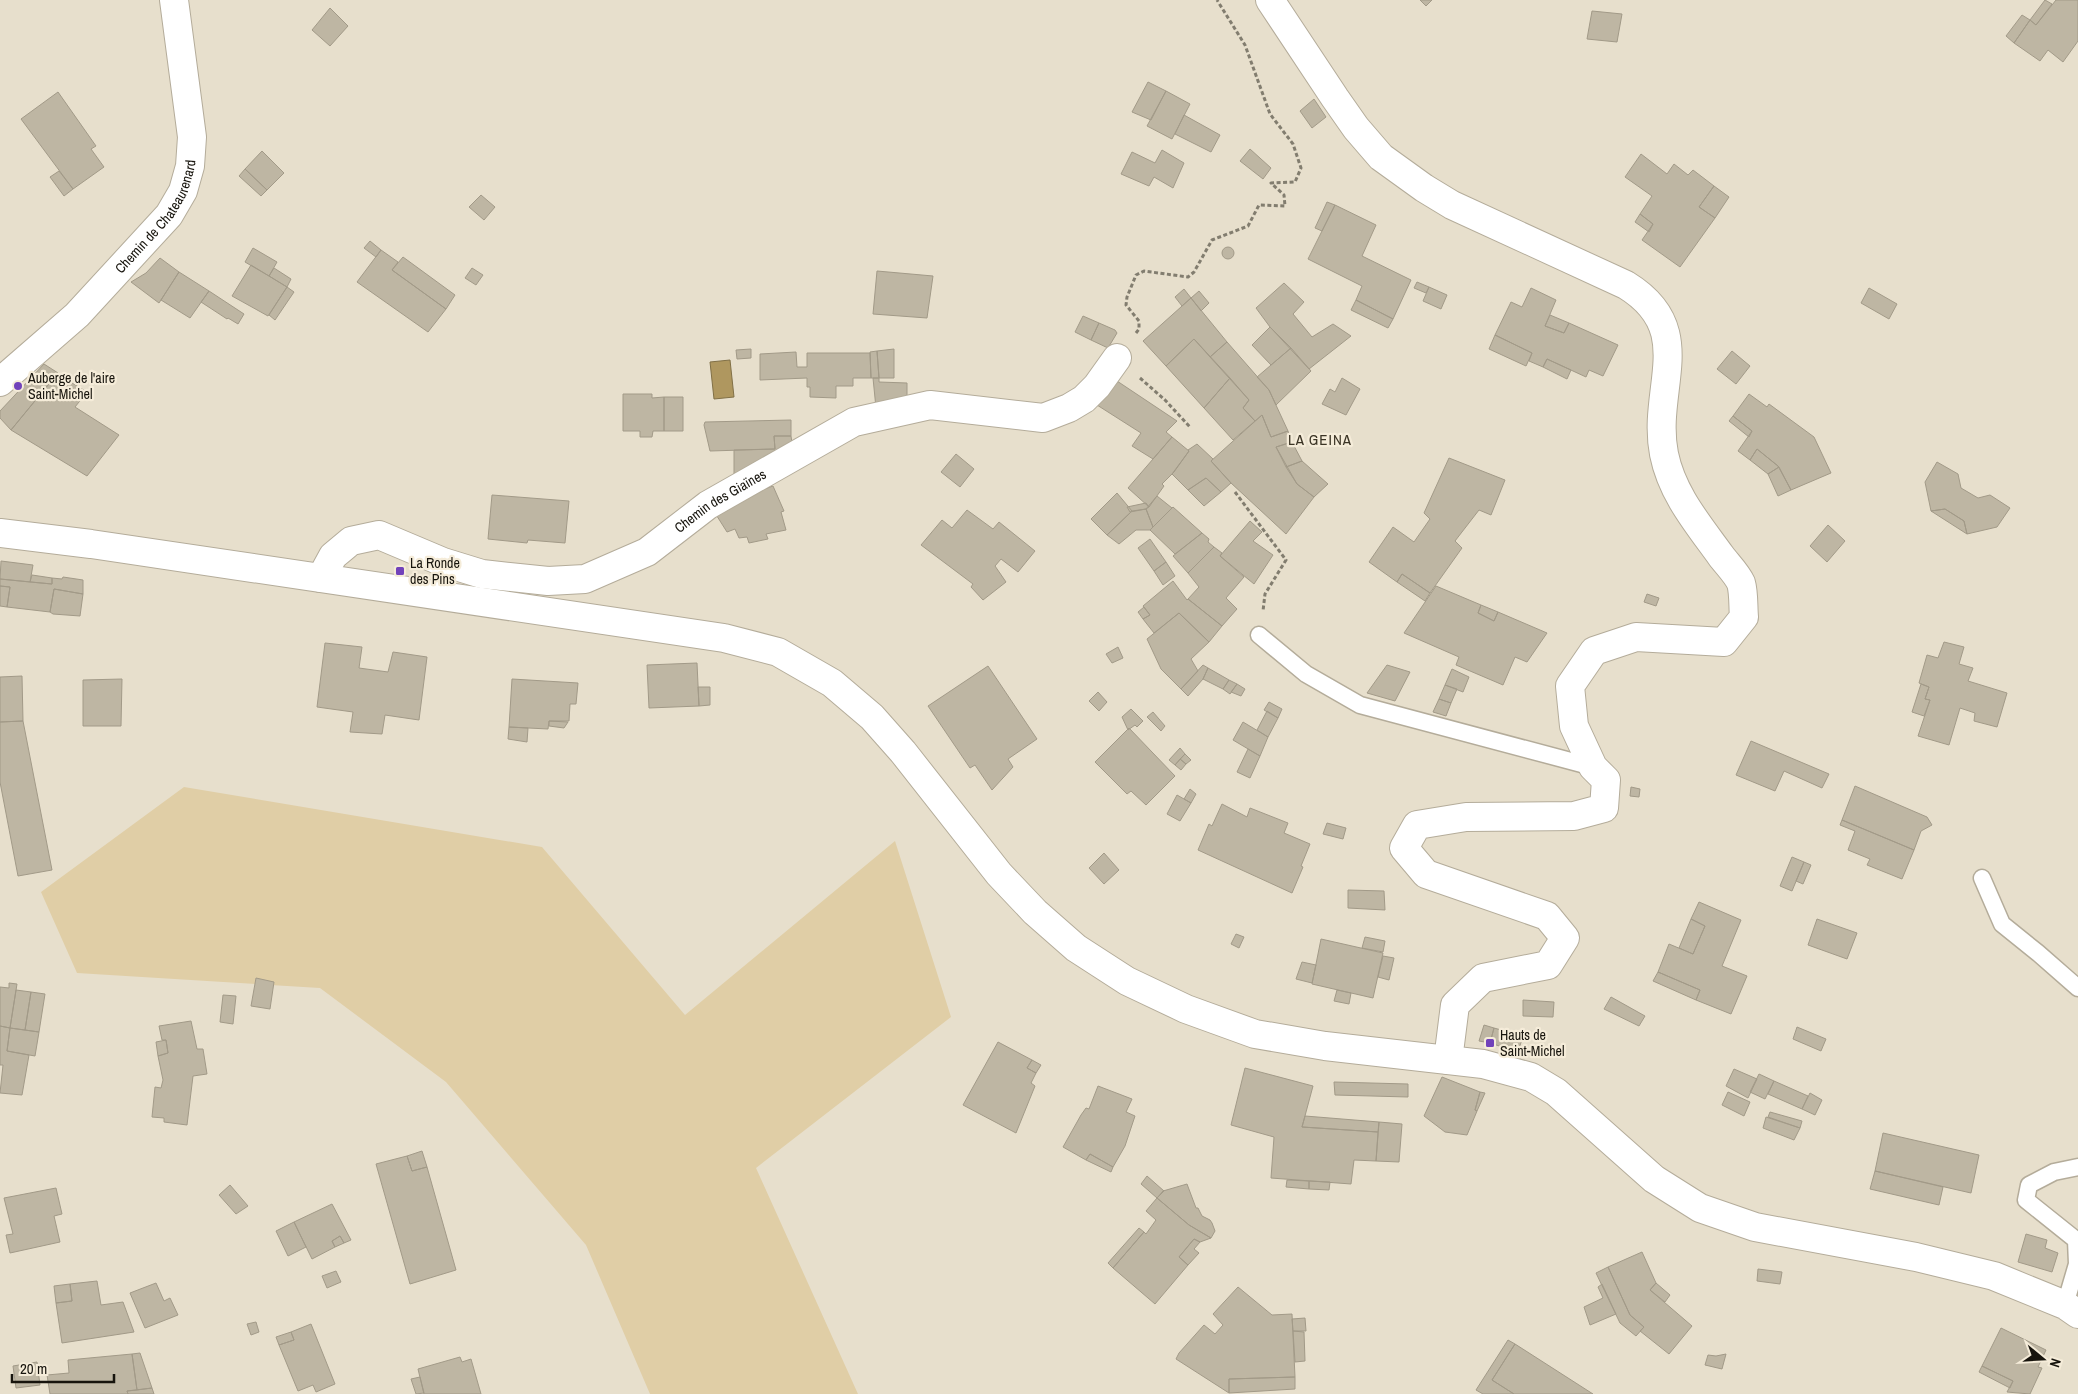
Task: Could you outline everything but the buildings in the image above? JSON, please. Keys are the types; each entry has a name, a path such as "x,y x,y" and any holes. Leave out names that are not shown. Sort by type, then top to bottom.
{"street":[{"name":"Chemin de Chateaurenard","path":"0,382 77,315 169,215 183,191 190,166 192,137 174,0"},
{"path":"1270,0 1356,128 1381,157 1424,188 1452,204 1626,285 1643,296 1655,309 1664,327 1667,346 1668,370 1661,432 1668,474 1680,500 1741,584 1744,617 1724,642 1636,637 1594,651 1570,686 1574,726 1593,767 1606,780 1604,808 1574,816 1466,817 1417,825 1404,848 1426,874 1547,916 1565,938 1548,965 1483,978 1456,1005 1448,1060"},
{"name":"Chemin des Giaïnes","path":"321,578 333,556 351,541 379,535 443,562 482,574 548,581 585,579 647,552 708,505 854,422 930,405 1043,418 1069,408 1084,399 1097,386 1117,358"},
{"path":"0,533 91,544 724,638 778,652 832,683 872,717 903,752 999,874 1034,912 1076,948 1127,981 1186,1009 1254,1034 1325,1046 1482,1064 1531,1077 1556,1092 1654,1179 1700,1208 1755,1227 1916,1258 1994,1276 2071,1310"}],"lane":[{"path":"1259,635 1306,674 1360,705 1593,767"},
{"path":"1982,878 2002,924 2078,988"},
{"path":"2071,1310 2078,1264 2076,1240 2026,1200 2029,1184 2054,1172 2078,1167"}],"path":[{"path":"1190,427 1164,400 1117,358 1139,329 1139,321 1126,305 1126,296 1136,275 1144,271 1188,277 1194,272 1212,240 1248,226 1259,205 1285,206 1284,194 1271,182 1295,182 1301,168 1293,144 1270,114 1245,45 1217,0"},
{"path":"1235,492 1286,560 1265,594 1259,635"}],"shaded area":[{"path":"730,360 734,397 714,399 710,362"},
{"path":"184,787 542,847 685,1015 895,841 951,1017 756,1168 858,1394 650,1394 586,1245 446,1082 320,988 77,973 41,892"}],"place":[{"name":"Auberge de l'aire Saint-Michel","path":"18,386"},
{"name":"La Ronde des Pins","path":"400,571"},
{"name":"Hauts de Saint-Michel","path":"1490,1043"}],"district":[{"name":"LA GEINA","path":"1320,440"}]}
